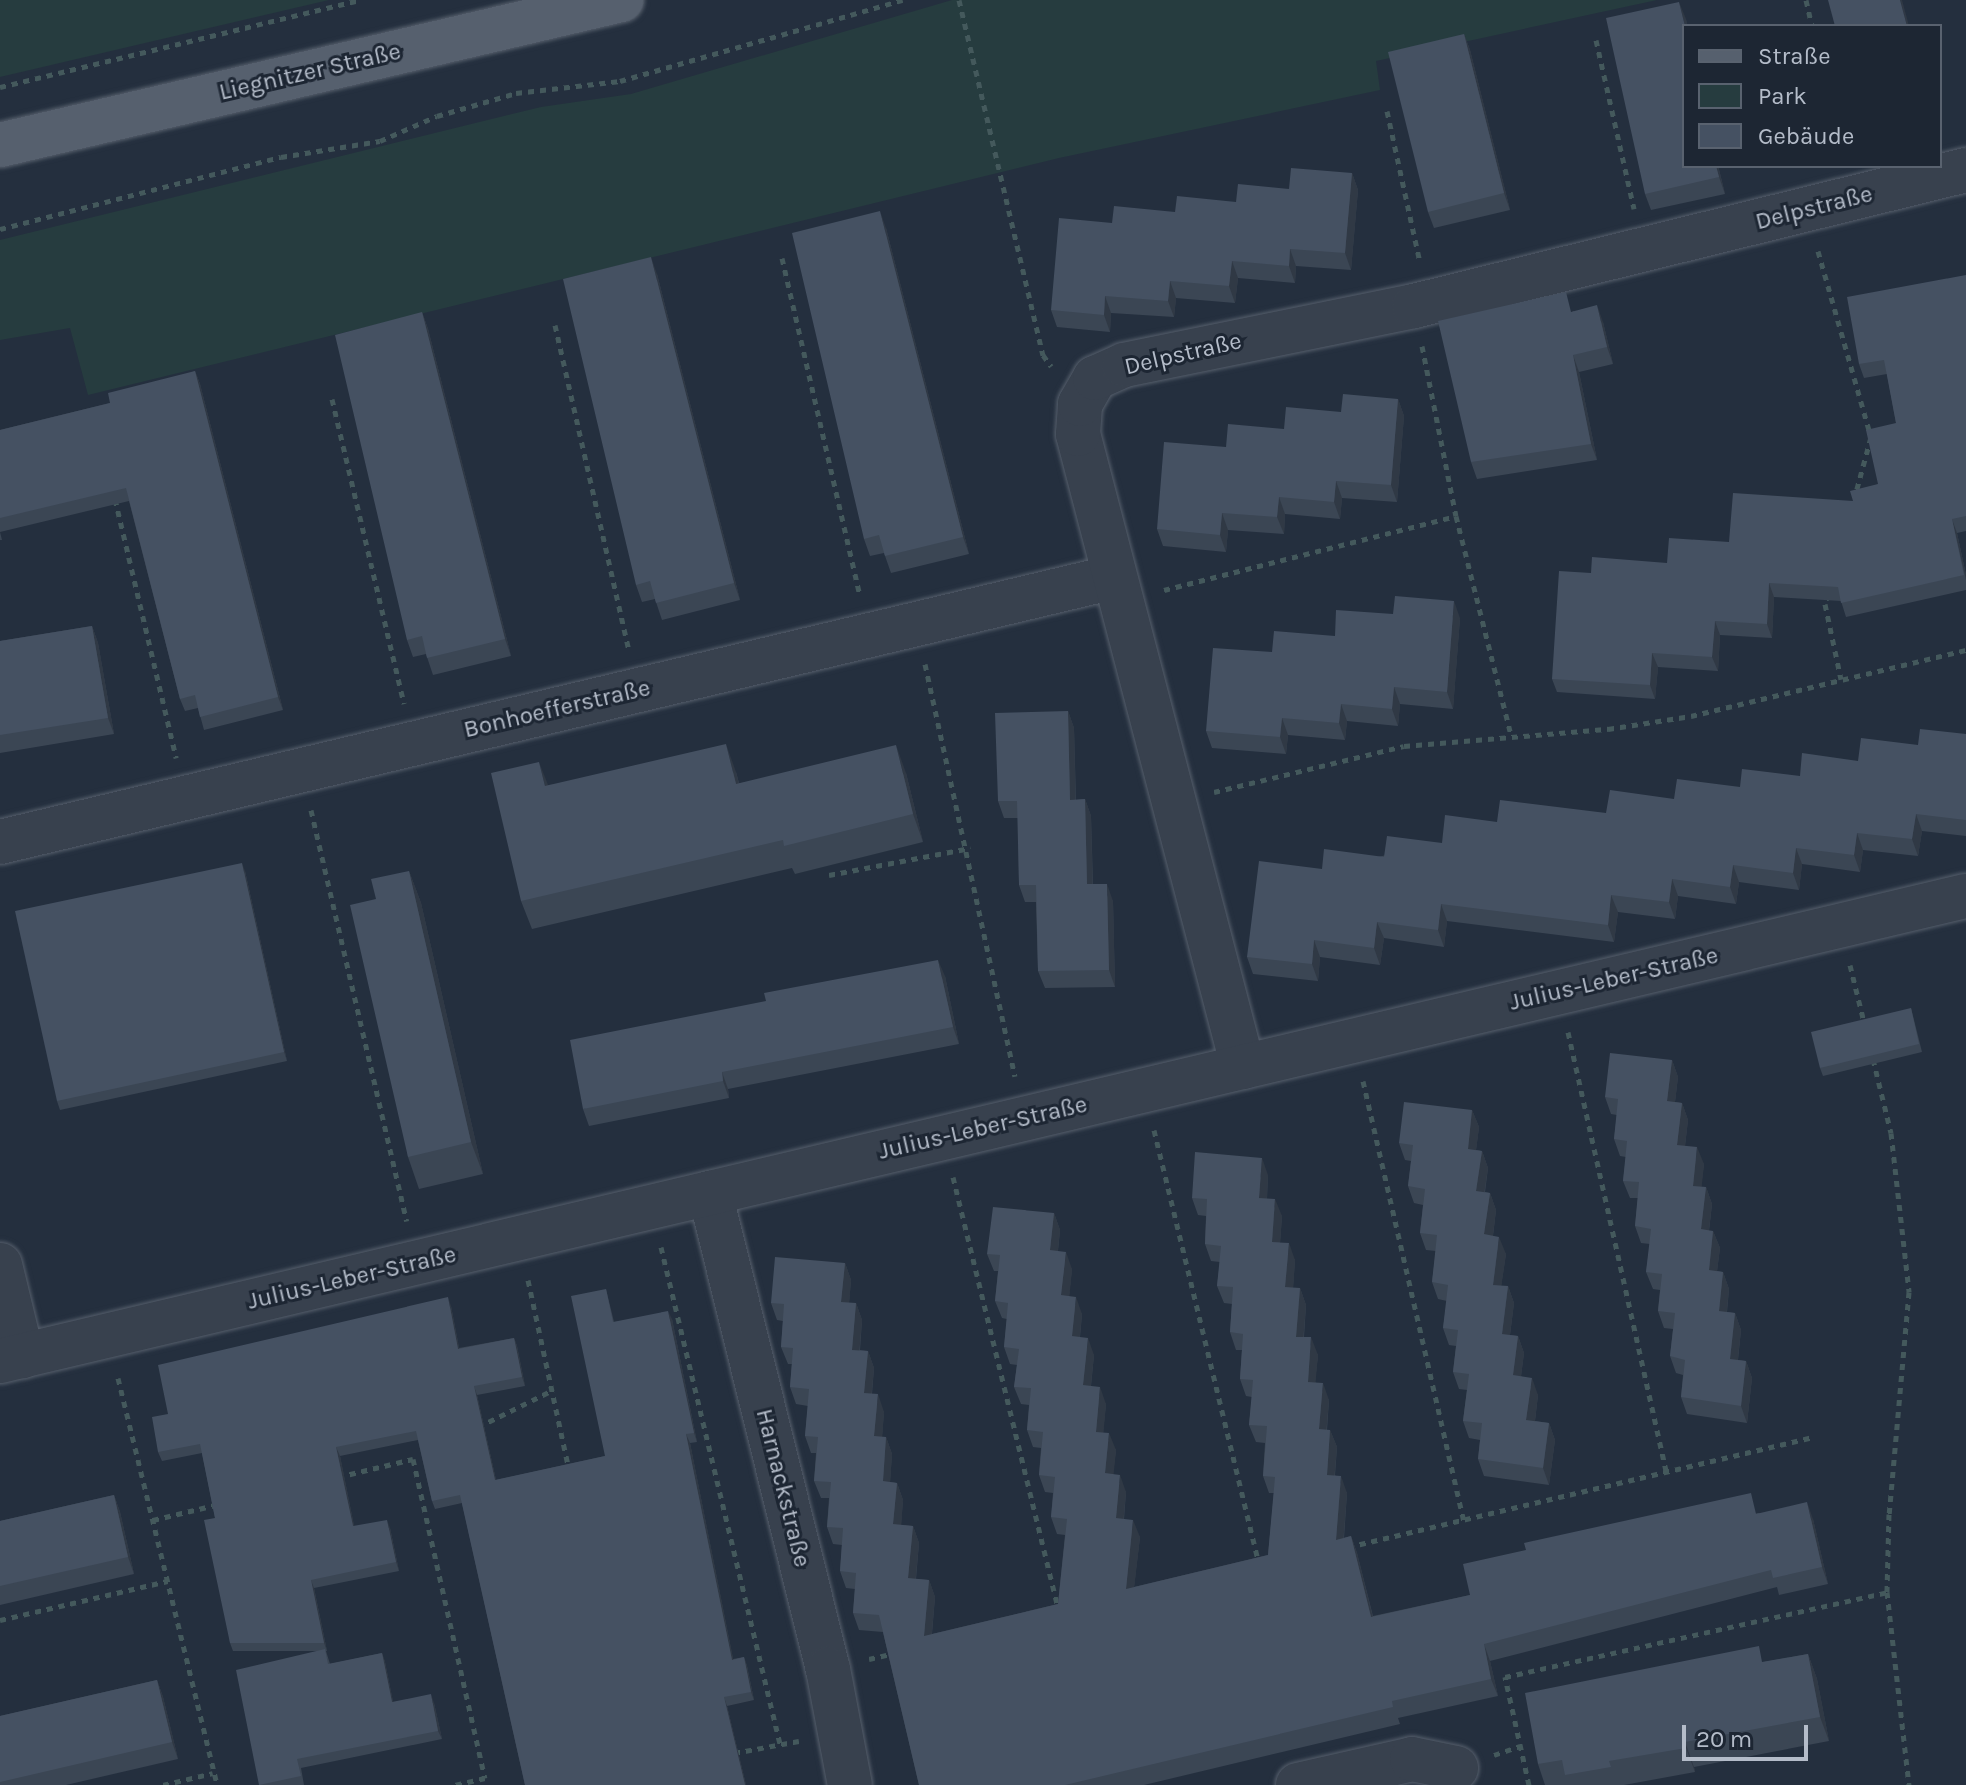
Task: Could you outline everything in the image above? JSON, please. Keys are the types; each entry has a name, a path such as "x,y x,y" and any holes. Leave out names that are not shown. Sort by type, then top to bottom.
{"main road":[{"name":"Liegnitzer Straße","path":"0,145 621,0"}],"street":[{"name":"Delpstraße","path":"1080,404 1095,378 1124,365 1421,304 1966,170"},
{"path":"1080,404 1078,434 1170,802 1243,1067"},
{"name":"Bonhoefferstraße","path":"0,842 916,624 1117,589"},
{"name":"Julius-Leber-Straße","path":"11,1358 1966,896"},
{"name":"Harnackstraße","path":"710,1193 828,1669 850,1785"},
{"path":"0,1265 11,1358"},
{"path":"1298,1785 1412,1759 1456,1768"}],"path":[{"path":"0,87 359,0"},
{"path":"0,229 281,157 380,141 437,116 516,93 620,81 903,0"},
{"path":"959,0 1043,355 1080,404"},
{"path":"1806,0 1812,24"},
{"path":"1596,40 1643,249"},
{"path":"1387,111 1456,516 1511,735"},
{"path":"1806,209 1871,437 1854,498"},
{"path":"782,258 869,635"},
{"path":"555,325 638,690"},
{"path":"332,399 414,744"},
{"path":"113,488 185,798"},
{"path":"1117,589 1456,516"},
{"path":"1829,589 1825,604 1841,679"},
{"path":"916,624 970,848 1024,1119"},
{"path":"1170,802 1404,746 1608,729 1691,716 1966,650"},
{"path":"302,770 417,1262"},
{"path":"829,875 970,848"},
{"path":"1840,926 1865,1029"},
{"path":"1559,992 1667,1474"},
{"path":"1354,1041 1464,1523"},
{"path":"1869,1044 1891,1133 1909,1292 1889,1514 1887,1592 1909,1785"},
{"path":"1144,1090 1260,1566"},
{"path":"944,1138 1060,1614"},
{"path":"651,1207 780,1744"},
{"path":"518,1238 572,1482"},
{"path":"108,1335 217,1785"},
{"path":"469,1431 553,1390"},
{"path":"1333,1550 1464,1523 1814,1437"},
{"path":"321,1481 413,1459 427,1452"},
{"path":"413,1459 485,1778 454,1785"},
{"path":"153,1520 229,1502"},
{"path":"1245,1570 1275,1563"},
{"path":"0,1620 168,1581"},
{"path":"1529,1785 1505,1677 1887,1592"},
{"path":"1045,1618 1075,1610"},
{"path":"828,1669 905,1650"},
{"path":"721,1756 840,1735"},
{"path":"163,1785 213,1773"}],"green space":[{"path":"0,0 329,0 0,77"},
{"path":"952,0 1657,0 1376,61 1380,90 1059,158 88,395 70,328 0,340 0,240 541,107 631,94"}],"building":[{"path":"1828,0 1900,0 1906,24 1834,24"},
{"path":"1679,2 1684,24 1682,24 1682,168 1717,168 1719,177 1645,194 1606,18"},
{"path":"1464,34 1504,193 1428,212 1388,52"},
{"path":"1291,168 1352,173 1345,253 1290,249 1289,266 1232,261 1229,286 1170,281 1168,301 1105,296 1104,315 1051,310 1059,218 1112,223 1114,206 1175,212 1177,196 1236,202 1238,184 1289,189"},
{"path":"880,211 963,537 885,556 879,535 864,539 792,233"},
{"path":"651,257 734,583 656,603 650,581 636,585 563,279"},
{"path":"1966,275 1966,516 1952,519 1964,575 1841,603 1838,587 1769,583 1767,624 1715,621 1712,657 1652,653 1650,685 1552,679 1559,571 1591,573 1592,557 1667,563 1669,538 1729,542 1733,493 1853,501 1850,491 1878,484 1866,430 1896,423 1884,360 1859,364 1847,297"},
{"path":"1566,292 1571,312 1597,305 1607,347 1573,355 1591,444 1471,462 1438,321"},
{"path":"422,312 505,639 427,658 422,636 407,640 335,335"},
{"path":"195,371 278,697 200,717 195,695 180,699 126,488 0,518 0,430 110,403 108,393"},
{"path":"1343,394 1398,399 1391,485 1336,481 1334,502 1279,497 1277,517 1222,513 1220,535 1157,529 1164,442 1226,447 1228,424 1284,429 1286,407 1341,412"},
{"path":"1395,596 1454,601 1447,692 1394,687 1392,709 1341,704 1339,723 1282,718 1280,737 1206,731 1213,648 1272,652 1274,631 1335,636 1336,610 1393,614"},
{"path":"92,626 108,718 0,735 0,641"},
{"path":"1068,711 1070,800 1085,799 1087,884 1107,884 1109,970 1038,971 1036,885 1019,885 1017,801 998,801 995,713"},
{"path":"1920,729 1966,734 1966,820 1916,814 1912,839 1857,833 1854,855 1796,848 1793,873 1733,865 1730,887 1672,879 1669,902 1611,895 1608,925 1441,904 1438,930 1377,922 1374,948 1314,940 1312,964 1247,957 1259,861 1322,869 1324,849 1384,857 1387,836 1442,843 1445,815 1497,822 1500,800 1606,813 1610,790 1674,799 1677,779 1740,787 1742,769 1800,776 1802,753 1858,761 1861,738 1918,745"},
{"path":"726,744 736,784 896,745 913,814 784,846 783,840 521,901 491,773 539,762 545,786"},
{"path":"242,863 284,1052 57,1101 15,911"},
{"path":"409,871 471,1142 408,1157 350,905 376,899 371,879"},
{"path":"938,960 953,1027 722,1072 723,1081 583,1109 570,1040 766,1001 764,993"},
{"path":"1911,1008 1919,1044 1820,1068 1811,1032"},
{"path":"1610,1053 1672,1060 1667,1101 1682,1103 1677,1145 1697,1147 1693,1186 1706,1187 1701,1229 1713,1231 1709,1270 1723,1272 1719,1311 1735,1313 1730,1359 1746,1361 1741,1406 1681,1397 1685,1360 1670,1356 1675,1313 1658,1311 1662,1274 1646,1272 1651,1229 1635,1226 1639,1182 1623,1181 1627,1141 1614,1139 1618,1099 1605,1097"},
{"path":"1404,1102 1472,1110 1468,1149 1482,1151 1476,1191 1490,1193 1484,1234 1499,1237 1493,1285 1508,1286 1502,1334 1518,1336 1513,1375 1532,1378 1526,1420 1549,1423 1543,1468 1478,1459 1482,1423 1463,1421 1469,1374 1453,1372 1458,1330 1443,1328 1448,1285 1432,1282 1437,1235 1420,1233 1425,1189 1408,1186 1413,1145 1399,1143"},
{"path":"1195,1152 1262,1158 1259,1198 1275,1199 1272,1242 1289,1243 1285,1287 1300,1288 1296,1337 1311,1337 1308,1382 1323,1383 1319,1429 1330,1430 1327,1475 1341,1476 1336,1540 1351,1536 1371,1617 1470,1595 1463,1564 1526,1550 1524,1543 1751,1493 1756,1514 1807,1502 1822,1567 1773,1578 1771,1570 1484,1644 1491,1679 1392,1701 1393,1707 1065,1785 919,1785 879,1615 853,1613 856,1573 840,1571 843,1528 827,1527 831,1482 814,1481 818,1437 805,1436 809,1389 790,1387 793,1348 781,1347 784,1304 771,1303 775,1257 845,1263 841,1302 856,1303 852,1350 868,1351 864,1393 878,1394 874,1436 886,1437 883,1481 897,1483 893,1524 913,1526 908,1578 929,1580 924,1636 1058,1604 1067,1519 1051,1517 1055,1477 1039,1475 1043,1432 1027,1430 1031,1388 1014,1387 1019,1349 1004,1347 1008,1303 995,1301 1000,1255 987,1254 993,1207 1054,1213 1050,1250 1066,1252 1061,1295 1076,1297 1072,1336 1088,1338 1083,1385 1100,1387 1096,1432 1109,1433 1105,1473 1120,1475 1116,1518 1133,1520 1126,1589 1268,1555 1275,1477 1263,1476 1267,1426 1249,1425 1253,1380 1240,1379 1243,1334 1230,1332 1233,1287 1217,1286 1221,1246 1205,1244 1207,1199 1192,1198"},
{"path":"606,1289 613,1322 668,1311 694,1433 686,1434 732,1660 744,1657 751,1692 724,1697 745,1785 525,1785 460,1495 432,1501 416,1431 336,1447 353,1526 387,1520 396,1562 311,1580 324,1643 230,1643 204,1520 215,1518 200,1444 158,1452 152,1417 168,1414 158,1365 448,1297 458,1349 514,1338 522,1377 474,1386 495,1480 605,1456 571,1296"},
{"path":"114,1495 128,1557 0,1586 0,1521"},
{"path":"1759,1646 1762,1662 1808,1654 1820,1717 1685,1742 1686,1748 1609,1761 1611,1767 1565,1775 1562,1760 1538,1764 1525,1693"},
{"path":"325,1649 328,1664 382,1653 392,1702 431,1694 438,1731 297,1759 301,1776 259,1785 236,1670"},
{"path":"157,1680 172,1742 0,1782 0,1716"}]}
